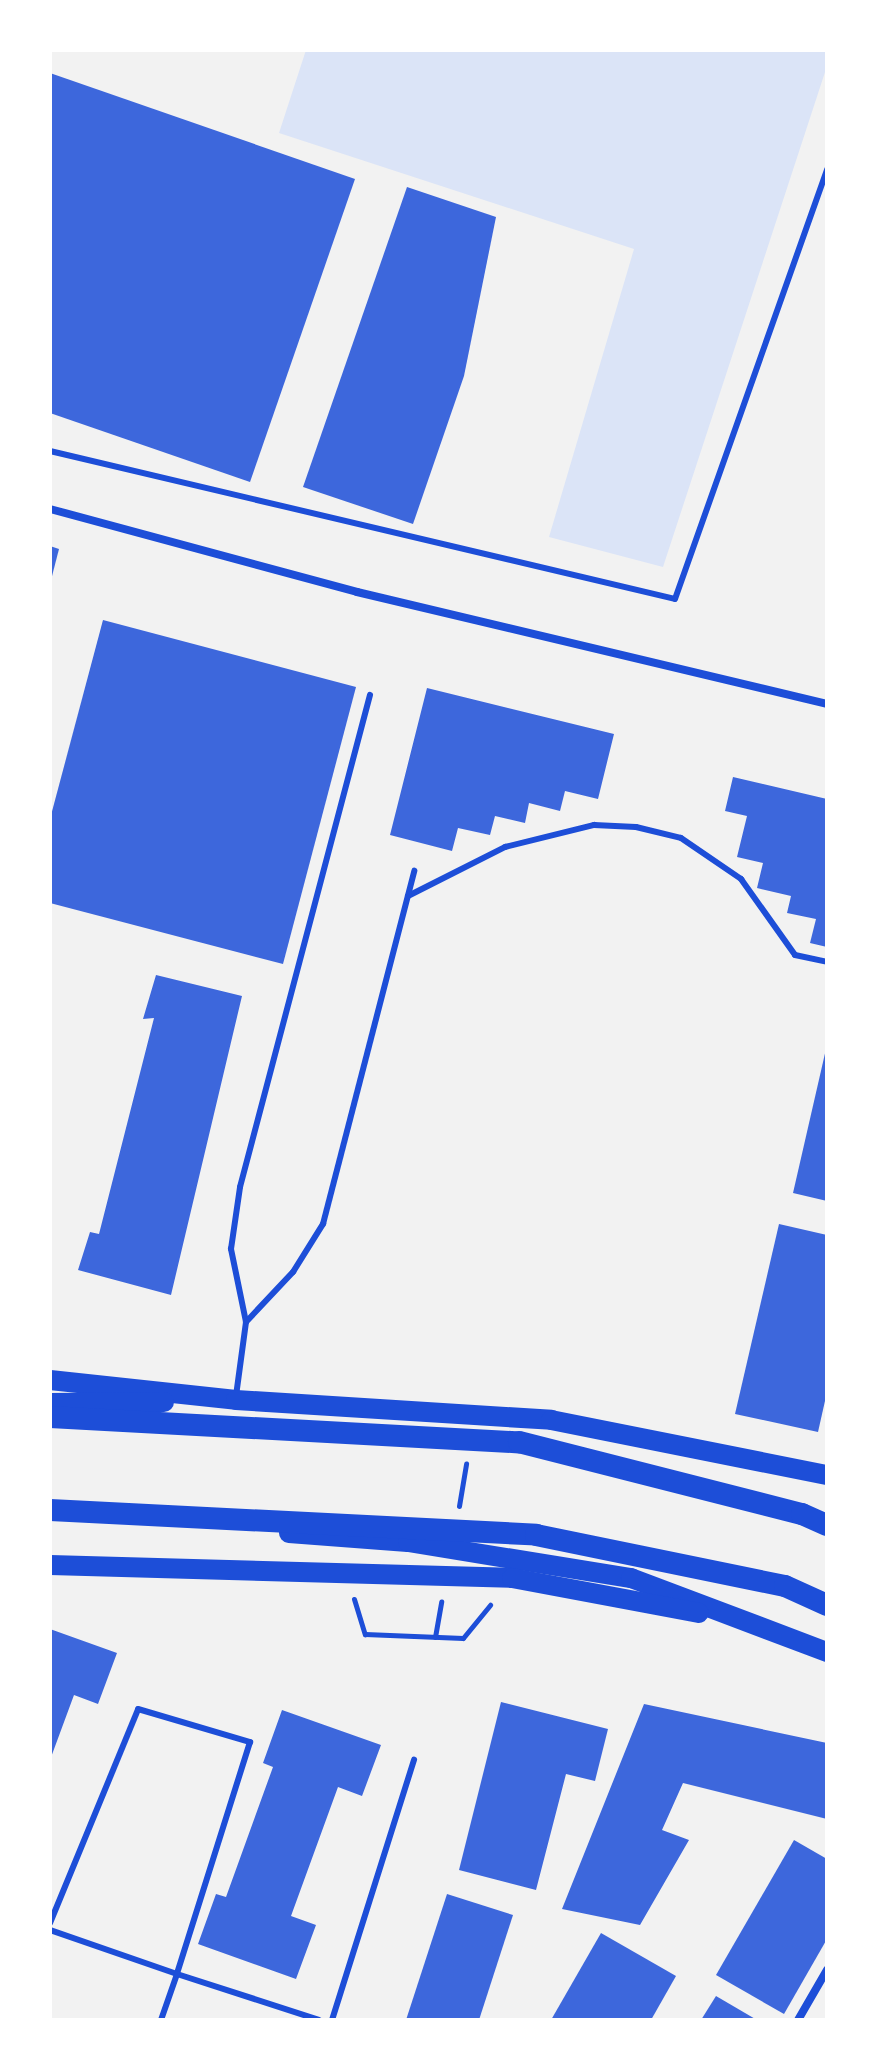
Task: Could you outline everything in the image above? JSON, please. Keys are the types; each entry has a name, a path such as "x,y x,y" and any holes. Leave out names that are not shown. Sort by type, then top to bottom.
{"highway":[{"path":"50,1417 519,1442 802,1514 827,1525"},
{"path":"50,1514 84,1512 536,1535 785,1586 827,1605"}],"main road":[{"path":"50,1380 236,1400 551,1420 827,1475"},
{"path":"50,1403 236,1400"},
{"path":"50,1514 408,1542 631,1578 758,1623 827,1652"},
{"path":"50,1565 512,1578 758,1623"}],"street":[{"path":"50,509 357,592 827,704"},
{"path":"798,2020 827,1970"}],"lane":[{"path":"50,451 675,599 827,169"},
{"path":"236,1400 246,1322 231,1249 240,1187 370,695"},
{"path":"408,896 505,847 594,825 636,827 681,838 741,879 795,955 827,962"},
{"path":"246,1322 293,1272 323,1224 414,871"},
{"path":"50,1923 138,1709 250,1742 161,2020"},
{"path":"332,2020 414,1760"},
{"path":"50,1930 319,2020"}],"path":[{"path":"365,1634 463,1638 512,1578"}],"shaded area":[{"path":"306,50 827,50 827,66 663,567 549,537 634,249 279,133"}],"building":[{"path":"50,73 355,179 250,482 50,413"},
{"path":"407,187 496,217 464,376 413,524 303,487"},
{"path":"50,546 59,549 51,580 50,579"},
{"path":"103,620 356,687 283,964 50,903 50,819"},
{"path":"427,688 614,734 598,799 565,791 560,811 529,803 525,823 495,816 490,835 458,828 452,851 390,835"},
{"path":"733,777 827,799 827,947 810,943 816,919 787,913 791,896 757,888 763,863 737,857 747,816 725,811"},
{"path":"156,975 242,996 171,1295 78,1270 90,1232 99,1234 154,1018 143,1019"},
{"path":"827,1050 827,1201 793,1193"},
{"path":"779,1224 827,1235 827,1392 818,1432 735,1414"},
{"path":"50,1629 117,1653 98,1704 74,1695 50,1760"},
{"path":"501,1702 608,1729 595,1781 566,1774 536,1890 459,1870"},
{"path":"644,1704 827,1743 827,1819 683,1783 662,1830 689,1840 640,1925 562,1909"},
{"path":"282,1710 381,1745 362,1796 338,1787 291,1916 316,1925 296,1979 198,1944 216,1894 226,1897 273,1767 263,1763"},
{"path":"794,1840 827,1859 827,1939 784,2014 716,1975"},
{"path":"447,1894 513,1915 479,2020 406,2020"},
{"path":"601,1933 676,1976 651,2020 551,2020"},
{"path":"716,1996 757,2020 701,2020"}]}
